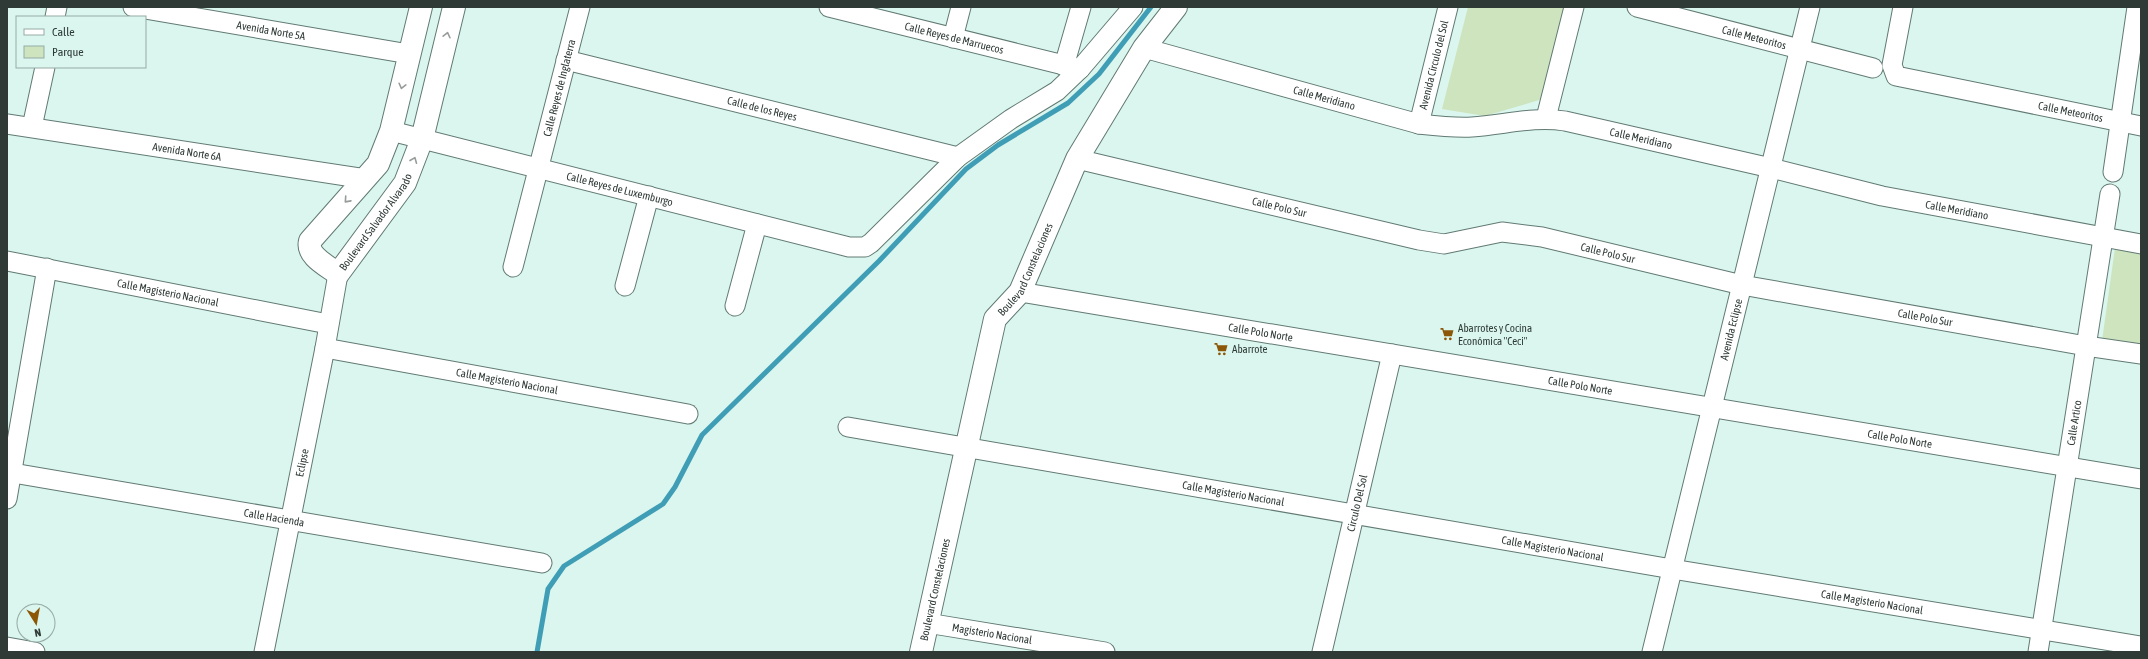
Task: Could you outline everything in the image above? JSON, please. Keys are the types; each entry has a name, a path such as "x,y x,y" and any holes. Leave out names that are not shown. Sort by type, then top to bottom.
{"street":[{"name":"Avenida Norte 5A","path":"133,7 410,54"},
{"name":"Boulevard Salvador Alvarado","path":"421,7 391,131 378,164 310,241 309,245 314,256 338,274 405,183 422,139 454,7"},
{"name":"Calle Reyes de Inglaterra","path":"513,267 580,7"},
{"name":"Calle Reyes de Marruecos","path":"829,7 847,9 1072,68"},
{"path":"953,38 961,7"},
{"path":"1072,68 1081,7"},
{"path":"958,156 1010,119 1057,91 1072,68 1133,7"},
{"name":"Boulevard Constelaciones","path":"921,652 965,446 995,319 1020,292 1078,159 1144,48 1176,7"},
{"name":"Avenida Círculo del Sol","path":"1419,124 1448,7"},
{"path":"1546,118 1574,7"},
{"name":"Calle Meteoritos","path":"1637,7 1872,68"},
{"name":"Avenida Eclipse","path":"1652,652 1810,7"},
{"name":"Calle Meteoritos","path":"1903,7 1892,66 1896,76 2141,126"},
{"path":"2113,172 2137,7"},
{"name":"Calle Meridiano","path":"1144,48 1419,124 1446,127 1472,127 1546,118 1771,168 1882,196 2141,244"},
{"name":"Calle de los Reyes","path":"566,60 958,156"},
{"path":"32,128 44,68"},
{"name":"Avenida Norte 6A","path":"7,124 366,179"},
{"name":"Calle Reyes de Luxemburgo","path":"391,131 849,247 865,247 871,243 958,156"},
{"name":"Calle Polo Sur","path":"1078,159 1419,240 1444,244 1502,232 1542,236 1742,285 2086,346 2141,354"},
{"name":"Calle Artico","path":"2038,652 2066,466 2110,194"},
{"path":"625,286 649,196"},
{"path":"734,306 757,224"},
{"name":"Calle Magisterio Nacional","path":"7,261 328,324"},
{"path":"7,499 10,473 47,268"},
{"name":"Eclipse","path":"264,652 325,348 338,274"},
{"name":"Calle Polo Norte","path":"1020,292 2141,479"},
{"name":"Calle Magisterio Nacional","path":"325,348 688,414"},
{"name":"Circulo Del Sol","path":"1322,652 1392,354"},
{"name":"Calle Magisterio Nacional","path":"848,427 1355,513 1672,569 2141,646"},
{"name":"Calle Hacienda","path":"10,473 542,563"},
{"name":"Magisterio Nacional","path":"927,623 1105,652"},
{"path":"7,647 35,652"}],"green space":[{"path":"1468,7 1568,7 1546,98 1485,116 1442,109"},
{"path":"2115,248 2141,251 2141,347 2102,341"}],"waterway":[{"path":"537,652 548,589 564,566 663,504 675,487 702,435 879,261 966,169 998,145 1068,103 1099,74 1151,7"}],"place":[{"name":"Abarrotes y Cocina Económica ''Ceci''","path":"1447,334"},
{"name":"Abarrote","path":"1221,349"}]}
